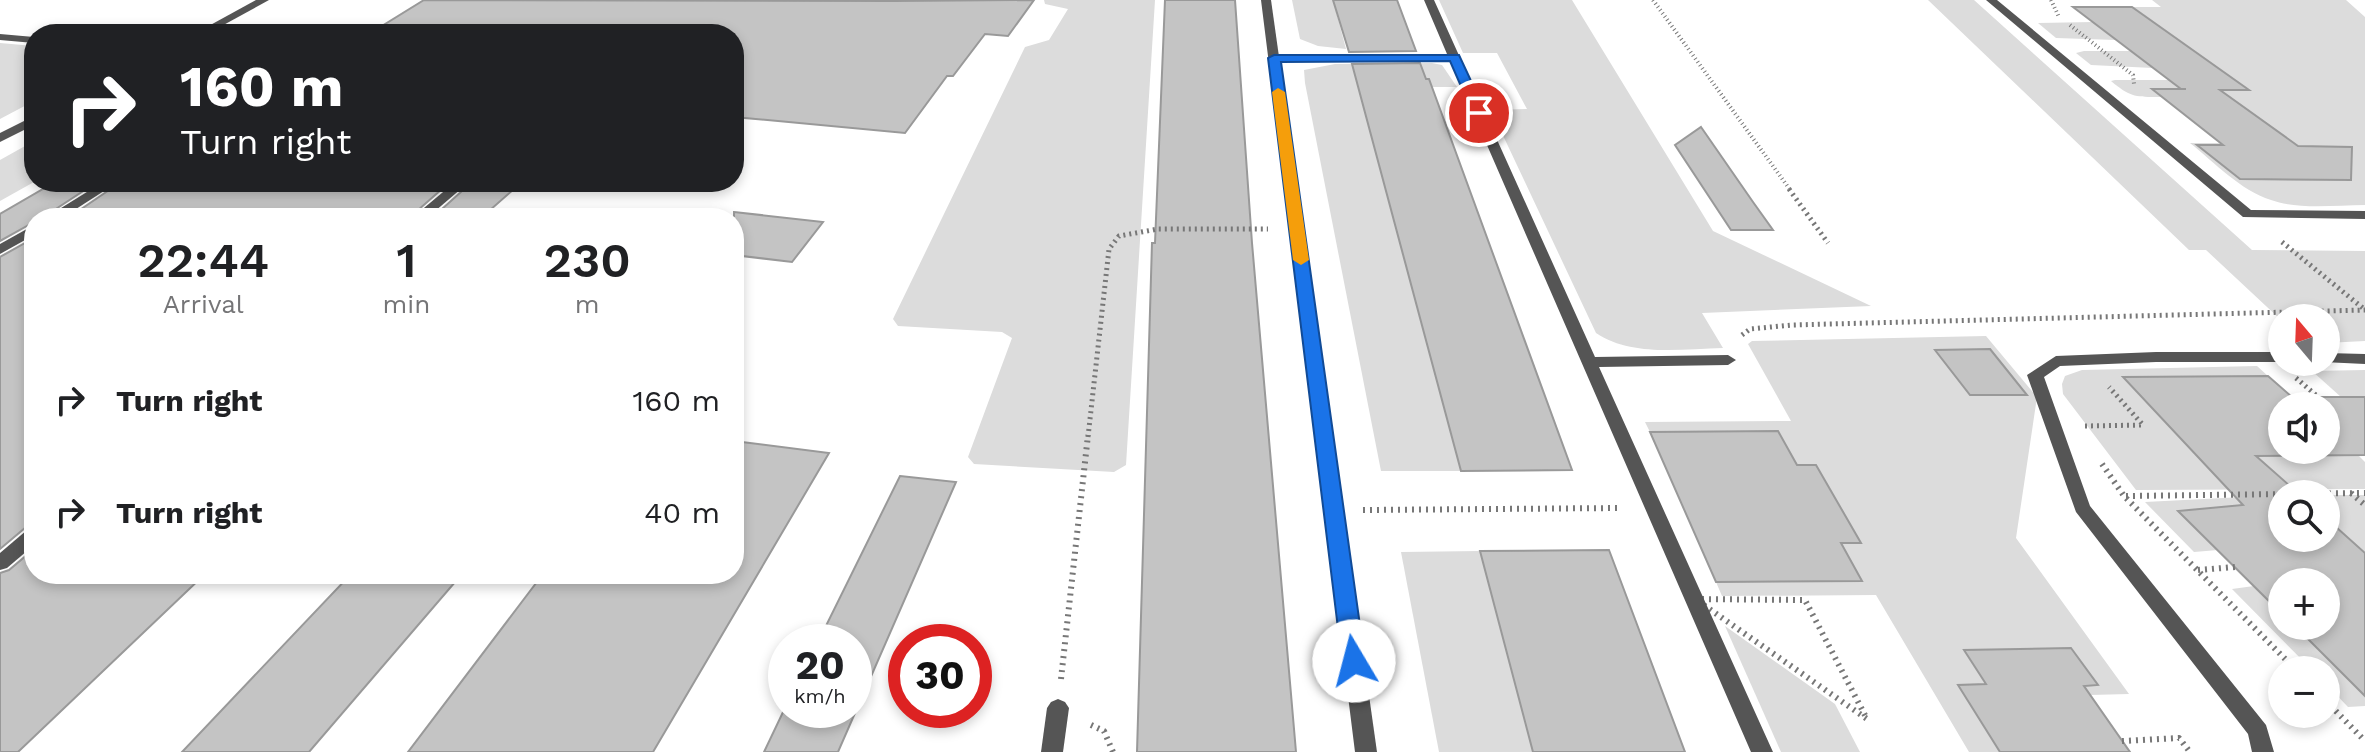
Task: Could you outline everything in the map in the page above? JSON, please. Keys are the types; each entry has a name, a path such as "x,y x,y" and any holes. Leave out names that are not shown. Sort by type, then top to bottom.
{"street":[{"path":"218,24 264,0"},
{"path":"1266,0 1366,752"},
{"path":"1429,0 1762,752"},
{"path":"1991,0 2248,214 2365,215"},
{"path":"0,37 24,39"},
{"path":"1274,58 1455,57"},
{"path":"0,138 24,125"},
{"path":"69,208 95,192"},
{"path":"431,208 451,192"},
{"path":"0,250 24,235"},
{"path":"2263,752 2258,731 2082,508 2035,375 2056,361 2156,357 2268,363"},
{"path":"2340,358 2365,359"},
{"path":"1589,362 1728,360"},
{"path":"0,563 24,543"},
{"path":"1052,752 1058,708"}],"path":[{"path":"1653,0 1828,243"},
{"path":"2248,214 2365,310"},
{"path":"1058,708 1109,249 1119,236 1158,229 1297,229"},
{"path":"1728,360 1734,342 1750,329 1792,325 2365,310"},
{"path":"2297,376 2313,392"},
{"path":"2085,438 2077,427 2143,425 2107,385"},
{"path":"2101,461 2124,496 2282,656"},
{"path":"2351,493 2365,505"},
{"path":"2124,496 2365,493"},
{"path":"1334,510 1654,508"},
{"path":"2198,570 2235,567"},
{"path":"1695,599 1805,600 1867,719 1842,702 1695,599"},
{"path":"2340,715 2365,741"},
{"path":"2122,741 2179,738 2190,752"}],"shaded area":[{"path":"1044,0 1155,0 1126,465 1114,472 974,464 968,457 1012,338 1002,332 898,326 893,319 1025,47 1049,40 1068,9 1045,4"},
{"path":"1292,0 1333,0 1346,49 1318,46 1300,39"},
{"path":"1439,0 1572,0 1713,231 1871,306 1702,313 1723,348 1641,349 1610,341 1596,333 1491,110 1527,109 1497,53 1463,53"},
{"path":"1928,0 1974,0 2252,250 2365,251 2365,341 2340,342 2340,304 2268,304 2268,308 2206,250 2189,250"},
{"path":"2152,0 2346,0 2365,17 2365,205 2305,206 2271,200 2238,183 2190,143 2224,145 2198,146 2240,179 2342,179 2220,90 2247,89 2133,7 2161,7"},
{"path":"2093,22 2116,40 2056,38 2038,23"},
{"path":"0,43 24,45 24,106 0,119"},
{"path":"2131,51 2153,68 2091,65 2076,53"},
{"path":"1335,64 1442,65 1457,87 1432,87 1428,79 1357,79 1461,471 1381,471 1304,70"},
{"path":"2170,80 2181,89 2154,90 2162,97 2140,96 2124,91 2111,81"},
{"path":"24,147 24,188 0,201 0,160"},
{"path":"1986,336 2037,397 2016,538 2129,694 2090,695 2083,686 2097,685 2071,648 1965,650 1986,684 1959,686 2000,752 1969,752 1876,595 1722,596 1716,582 1862,581 1778,431 1650,432 1645,422 1791,421 1748,344 1752,341"},
{"path":"2257,366 2268,376 2124,377 2199,457 2268,456 2268,464 2340,464 2340,455 2358,455 2365,462 2365,489 2340,489 2340,480 2268,480 2268,489 2136,490 2063,394 2065,376 2082,370"},
{"path":"2340,370 2365,370 2365,397 2341,397 2340,392 2335,392 2318,376 2340,376"},
{"path":"2340,495 2365,495 2365,553 2340,531"},
{"path":"2268,496 2268,502 2179,511 2218,550 2194,552 2145,502"},
{"path":"1480,551 1533,752 1439,752 1401,552"},
{"path":"2254,586 2268,600 2268,625 2232,589"},
{"path":"1725,626 1835,704 1860,752 1781,752"},
{"path":"2282,640 2309,640 2325,656 2298,656"},
{"path":"2340,670 2365,695 2365,706 2348,707 2340,699"}],"building":[{"path":"424,0 1034,0 1008,36 985,34 953,76 947,76 905,133 744,118 744,24 385,24"},
{"path":"1165,0 1235,0 1252,243 1296,752 1137,752 1152,243 1155,243"},
{"path":"1333,0 1397,0 1416,51 1349,52"},
{"path":"2073,7 2132,7 2249,90 2220,90 2298,146 2352,147 2351,180 2240,179 2197,145 2223,145 2152,89 2181,89"},
{"path":"1420,63 1426,79 1429,79 1572,470 1461,471 1352,64"},
{"path":"1701,127 1773,230 1731,230 1675,145"},
{"path":"38,192 82,192 57,208 24,208 24,228 0,241 0,214"},
{"path":"106,192 439,192 420,208 83,208"},
{"path":"461,192 511,192 492,208 443,208"},
{"path":"744,213 823,222 792,262 744,256"},
{"path":"24,244 24,529 0,549 0,257"},
{"path":"1990,349 2027,395 1970,395 1935,350"},
{"path":"2268,376 2286,392 2268,392 2268,456 2256,456 2283,480 2268,480 2268,552 2340,552 2340,531 2365,553 2365,696 2340,671 2340,656 2325,656 2309,640 2340,640 2340,568 2268,568 2268,600 2178,511 2243,505 2123,377"},
{"path":"2340,397 2365,397 2365,455 2340,455"},
{"path":"1778,431 1797,465 1816,465 1861,543 1841,543 1862,581 1716,582 1650,432"},
{"path":"744,442 829,453 653,752 408,752 535,584 744,584"},
{"path":"900,476 956,482 894,624 888,624 888,638 872,674 872,624 827,624"},
{"path":"1609,550 1685,752 1533,752 1480,551"},
{"path":"24,557 24,584 194,584 18,752 0,752 0,573"},
{"path":"342,584 453,584 309,752 182,752"},
{"path":"2071,648 2098,685 2084,686 2130,752 2000,752 1958,685 1986,684 1964,650"},
{"path":"775,728 848,728 838,752 764,752"}],"slow traffic":[{"path":"1278,92 1301,260"}],"route":[{"path":"1354,661 1274,58 1455,57 1479,113"}]}
